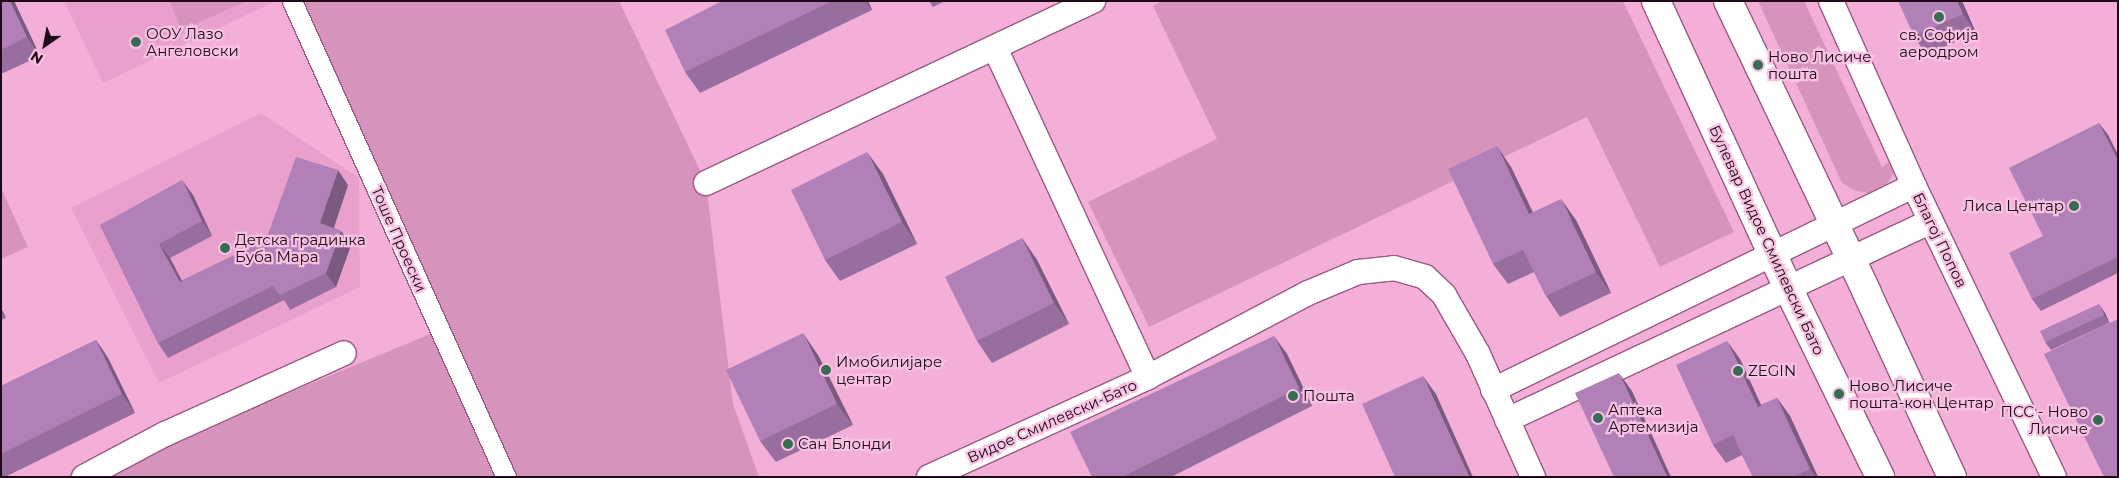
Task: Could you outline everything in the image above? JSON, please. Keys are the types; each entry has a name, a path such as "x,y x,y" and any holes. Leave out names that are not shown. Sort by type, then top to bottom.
{"street":[{"name":"Тоше Проески","path":"292,1 506,477"},
{"path":"706,183 1093,1"},
{"name":"Булевар Видое Смилевски Бато","path":"1656,1 1788,288 1880,477"},
{"path":"1728,1 1851,258 1952,477"},
{"name":"Благој Попов","path":"1831,1 1914,186 2054,477"},
{"path":"995,48 1148,377"},
{"path":"1493,390 1914,186"},
{"path":"1507,420 1932,220"},
{"name":"Видое Смилевски-Бато","path":"928,477 1148,377 1308,293 1358,272 1394,268 1425,277 1444,295 1478,354 1533,477"},
{"path":"84,477 165,434 344,353"}],"shaded area":[{"name":"ООУ Лазо Ангеловски","path":"64,1 276,1 103,83"},
{"path":"169,1 247,1 182,30"},
{"path":"296,1 619,1 706,183 733,404 759,477 85,477 440,330"},
{"path":"1162,1 1623,1 1734,232 1660,267 1587,117 1149,327 1088,202 1217,139 1153,6"},
{"path":"1758,1 1804,1 1882,167 1895,158 1893,174 1885,187 1868,193 1854,190 1842,183"},
{"name":"Детска градинка Буба Мара","path":"261,113 359,178 360,287 159,383 71,208"},
{"path":"1,188 28,247 1,259"}],"building":[{"path":"1,1 10,1 27,37 1,50"},
{"path":"722,1 832,1 685,72 665,30"},
{"path":"1898,1 1957,1 1963,14 1914,36"},
{"name":"Лиса Центар","path":"2099,123 2118,160 2118,257 2032,299 2009,253 2043,236 2009,168"},
{"path":"1497,146 1529,214 1561,199 1596,272 1546,296 1523,250 1493,264 1448,169"},
{"path":"867,152 902,222 825,260 791,190"},
{"path":"296,157 338,170 320,223 341,231 326,273 280,295 273,286 158,343 100,225 182,180 202,221 159,244 180,282 266,240"},
{"path":"1022,238 1054,303 977,341 945,277"},
{"path":"2099,304 2104,315 2045,342 2040,331"},
{"name":"ПСС - Ново Лисиче","path":"2118,319 2118,477 2104,477 2044,354"},
{"path":"803,333 837,404 760,441 726,370"},
{"path":"1274,336 1299,388 1122,477 1092,477 1070,432"},
{"path":"96,340 122,394 1,454 1,386"},
{"path":"1727,341 1758,407 1777,398 1810,469 1793,477 1753,477 1733,435 1713,445 1676,365"},
{"path":"1619,373 1667,477 1614,477 1575,393"},
{"path":"1423,376 1469,477 1395,477 1362,404"}],"place":[{"name":"св. Софија аеродром","path":"1939,17"},
{"name":"ООУ Лазо Ангеловски","path":"136,42"},
{"name":"Ново Лисиче пошта","path":"1758,65"},
{"name":"Лиса Центар","path":"2074,206"},
{"name":"Детска градинка Буба Мара","path":"225,248"},
{"name":"Имобилијаре центар","path":"826,370"},
{"name":"ZEGIN","path":"1738,371"},
{"name":"Ново Лисиче пошта-кон Центар","path":"1839,394"},
{"name":"Пошта","path":"1293,396"},
{"name":"Аптека Артемизија","path":"1598,418"},
{"name":"ПСС - Ново Лисиче","path":"2098,420"},
{"name":"Сан Блонди","path":"788,444"}]}
